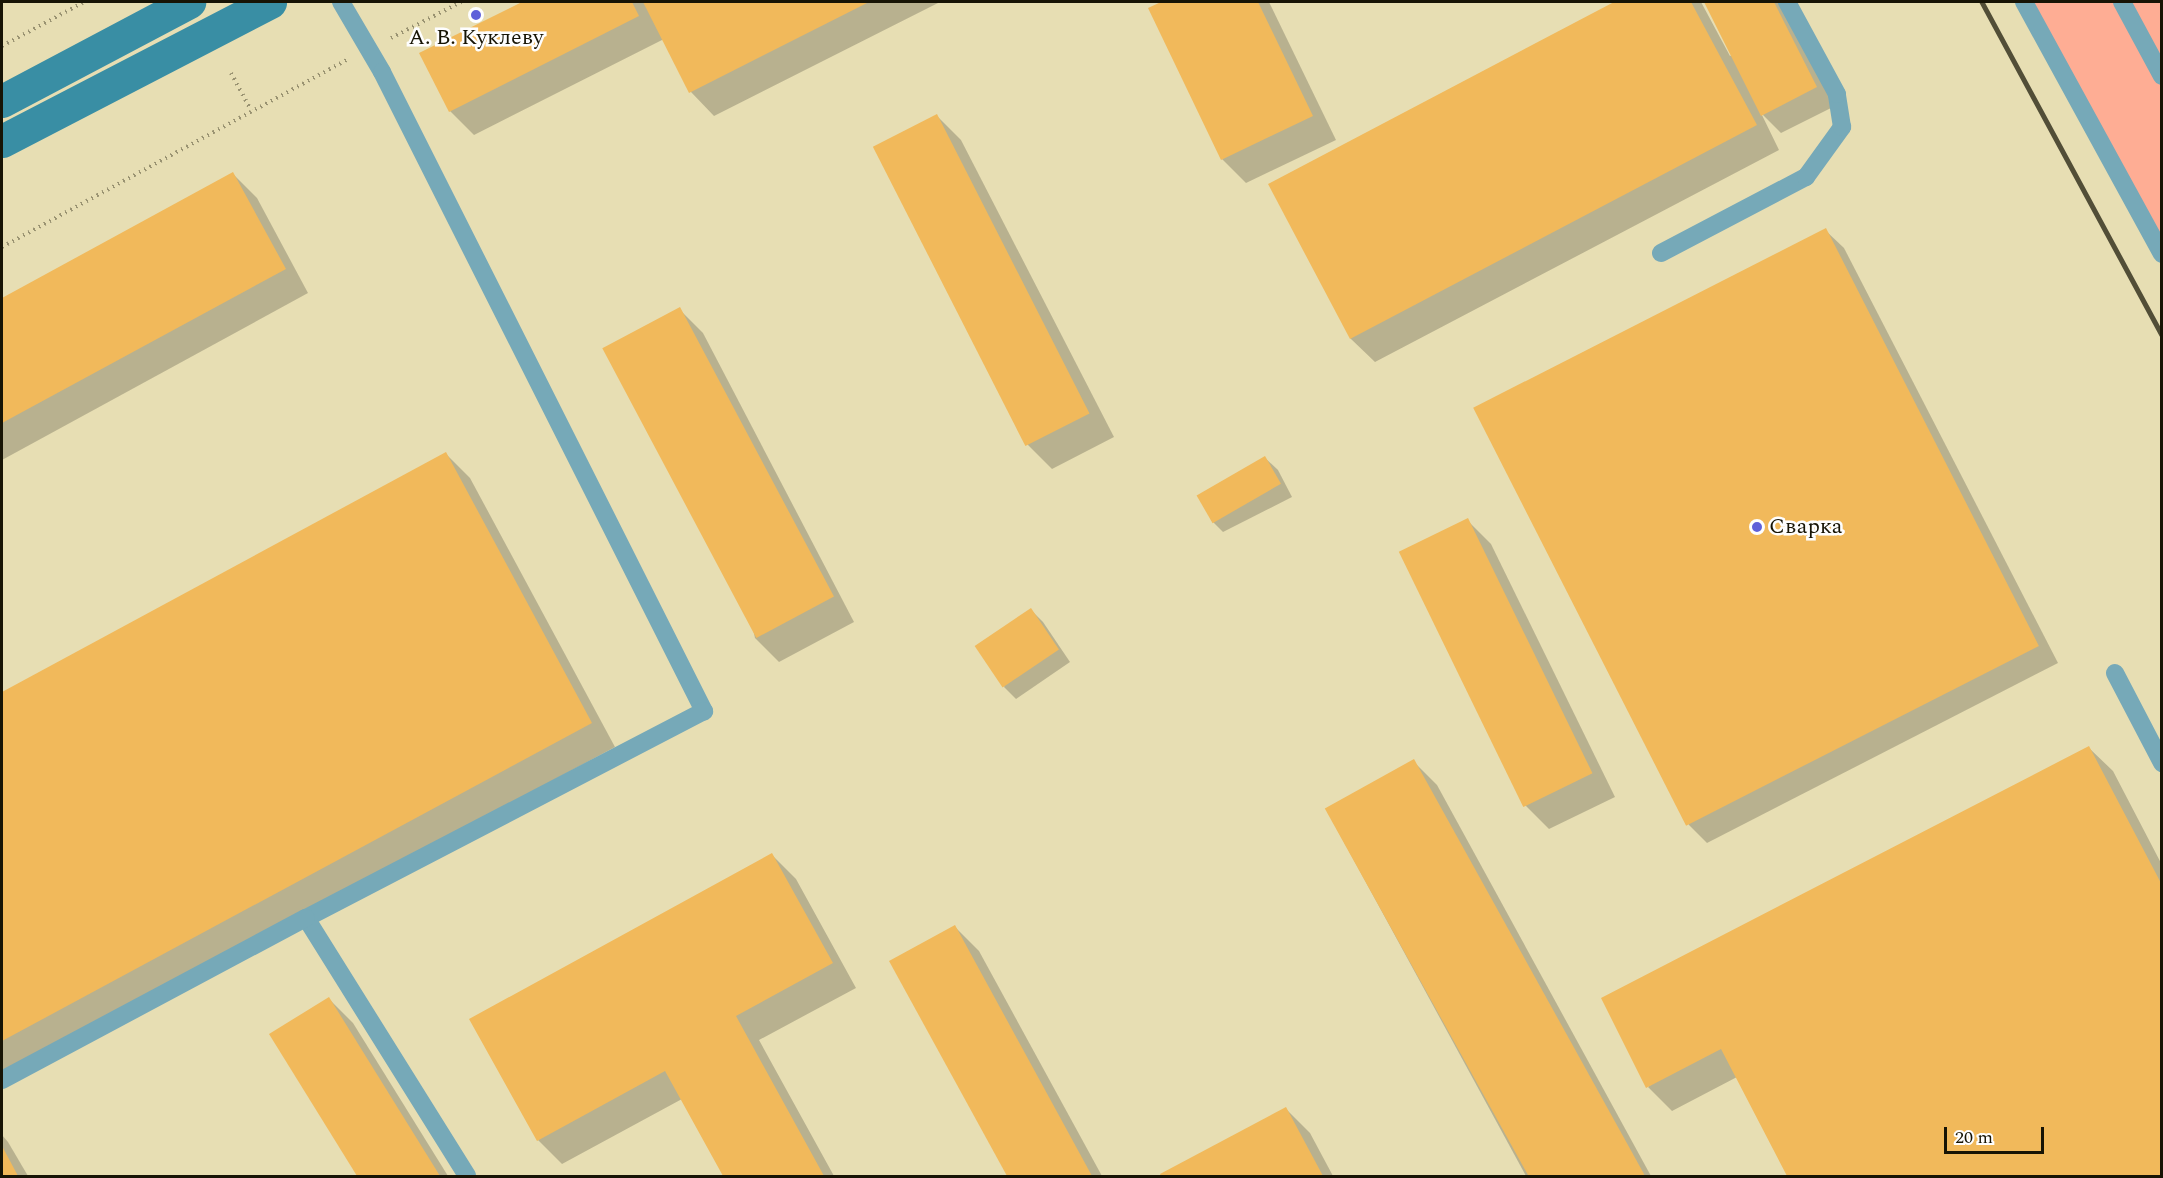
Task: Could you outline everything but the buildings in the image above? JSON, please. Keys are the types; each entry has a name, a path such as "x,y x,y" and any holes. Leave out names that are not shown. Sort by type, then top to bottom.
{"main road":[{"path":"2,101 189,2"},
{"path":"2,141 270,2"}],"lane":[{"path":"2,1080 306,918 704,711 370,48 341,2"},
{"path":"1661,253 1806,177 1842,127 1837,94 1787,2"},
{"path":"2024,2 2162,254"},
{"path":"2122,2 2162,76"},
{"path":"2115,673 2162,763"},
{"path":"306,918 467,1176"}],"path":[{"path":"2,46 84,2"},
{"path":"2,247 251,110 461,2"},
{"path":"231,73 251,110"}],"shaded area":[{"path":"2024,2 2161,2 2161,254"}],"railway":[{"path":"1982,2 2162,335"}],"place":[{"name":"А. В. Куклеву","path":"476,15"},
{"name":"Сварка","path":"1757,527"}]}
